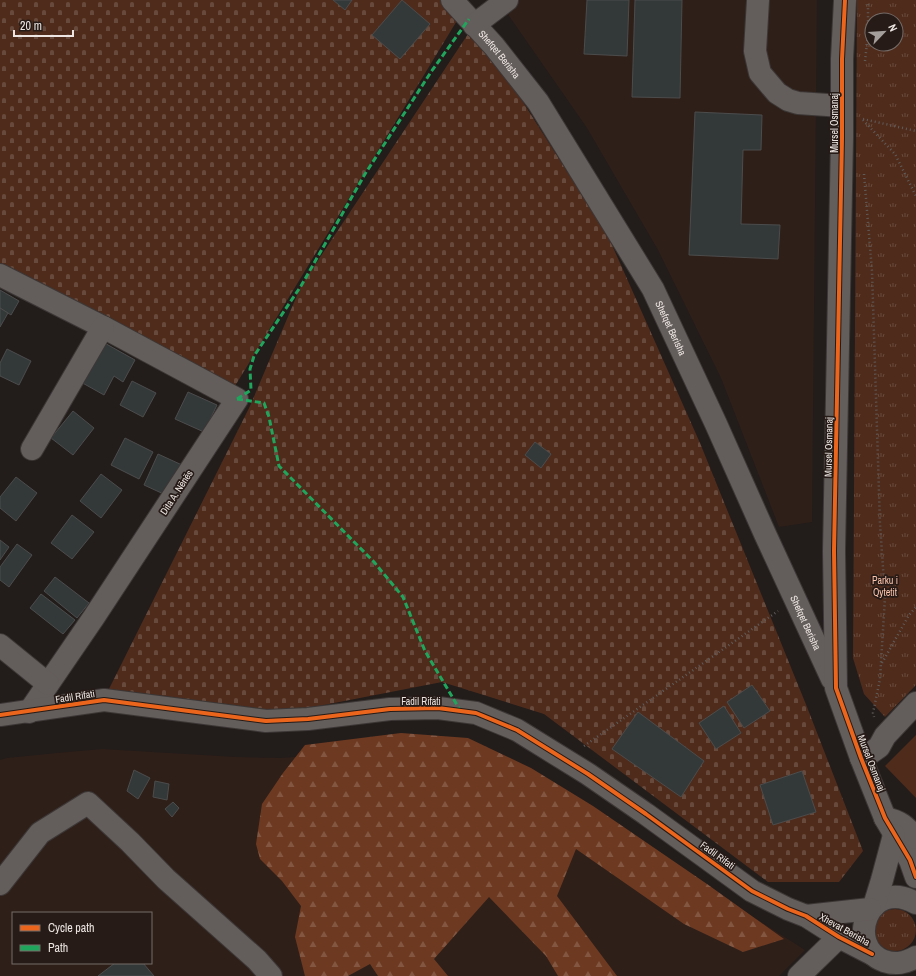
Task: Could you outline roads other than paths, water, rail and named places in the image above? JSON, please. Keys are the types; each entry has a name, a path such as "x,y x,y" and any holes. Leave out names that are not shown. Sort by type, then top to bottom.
{"street":[{"name":"Shefqet Berisha","path":"452,0 494,46 538,102 653,289 836,688"},
{"path":"474,25 507,0"},
{"path":"758,0 755,51 760,73 777,93 788,100 798,103 842,106"},
{"name":"Mursel Osmanaj","path":"845,0 834,551 836,688 861,758 890,826 910,860 916,877"},
{"name":"Dita A. Nënës","path":"0,275 103,327 237,399 29,712"},
{"path":"32,448 103,327"},
{"path":"0,645 48,684"},
{"name":"Fadil Rifati","path":"0,715 104,700 266,722 308,719 390,709 438,708 476,713 517,730 565,759 646,814 752,890 797,913"},
{"path":"861,758 879,747 885,736 916,703"},
{"path":"0,884 40,833 88,803 166,878 257,960 271,976"},
{"path":"874,976 866,960 869,952 864,940 864,924 872,908 882,880 890,826 897,820 916,838"},
{"path":"797,913 872,908 881,900 890,897 908,899 916,903"},
{"name":"Xhevat Berisha","path":"797,913 900,970"},
{"path":"799,976 839,937"},
{"path":"900,970 906,962 916,957"}],"park label":[{"name":"Parku i Qytetit","path":"885,586"}]}
